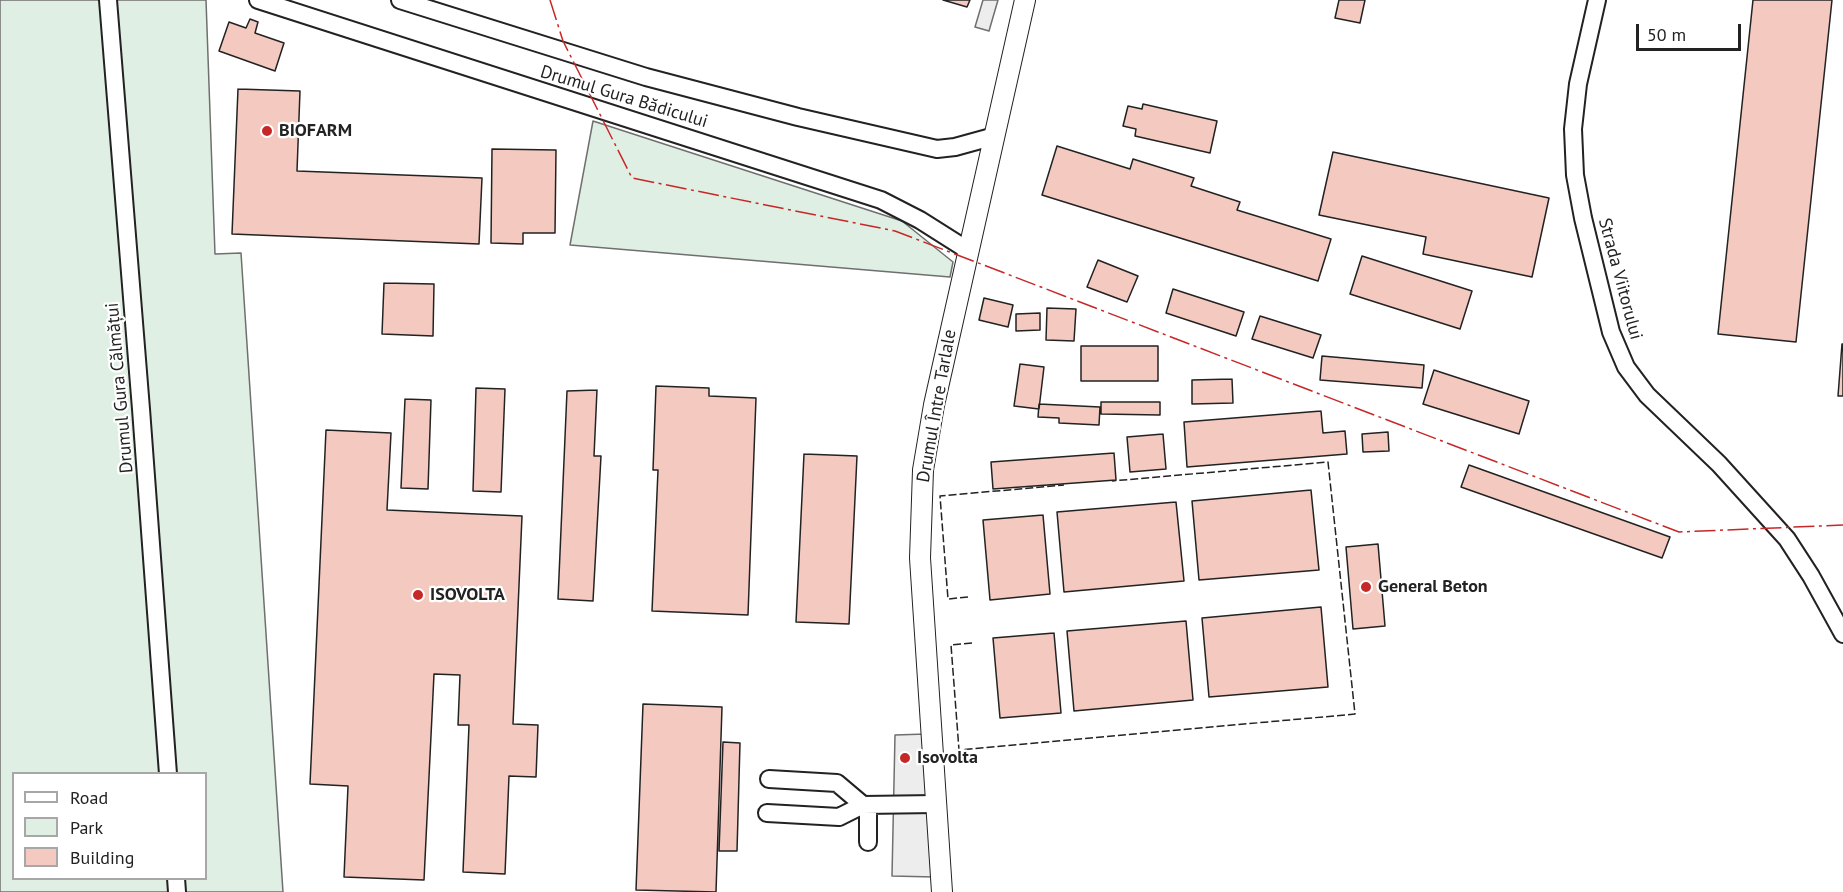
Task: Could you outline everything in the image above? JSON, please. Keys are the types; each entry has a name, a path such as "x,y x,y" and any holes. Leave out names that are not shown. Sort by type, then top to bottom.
{"main road":[{"name":"Drumul Între Tarlale","path":"942,892 920,558 920,515 927,439 1025,0"}],"street":[{"name":"Drumul Gura Călmățui","path":"108,0 168,772"},
{"name":"Drumul Gura Bădicului","path":"258,0 882,200 969,250"},
{"name":"Drumul Gura Bădicului","path":"400,0 645,77 798,117 937,149 955,147 995,136"},
{"name":"Strada Viitorului","path":"1597,0 1578,84 1573,129 1575,175 1583,218 1611,332 1626,367 1647,395 1719,464 1787,539 1811,576 1843,634"},
{"path":"769,779 837,783 866,805 868,842"},
{"path":"767,813 838,817 866,805 936,804"}],"green space":[{"path":"0,0 206,0 215,254 241,253 283,892 0,892"},
{"path":"593,121 902,221 953,262 950,277 570,245"}],"shaded area":[{"path":"983,0 998,0 989,31 975,27"},
{"path":"926,734 934,877 892,876 895,735"}],"building":[{"path":"943,0 970,0 967,7"},
{"path":"1339,0 1365,0 1360,23 1335,18"},
{"path":"1753,0 1832,0 1796,342 1718,334"},
{"name":"BIOFARM","path":"250,19 258,22 255,33 284,43 275,71 219,51 229,22 246,28"},
{"name":"BIOFARM","path":"238,89 300,91 297,171 482,178 479,244 232,234"},
{"path":"1143,104 1217,121 1210,153 1135,136 1136,129 1123,126 1128,106 1142,109"},
{"path":"1057,146 1130,169 1133,159 1194,178 1191,186 1240,202 1237,210 1331,239 1318,281 1042,195"},
{"path":"492,149 556,150 555,233 523,233 523,244 491,243"},
{"path":"1333,152 1549,198 1532,277 1423,254 1426,237 1319,215"},
{"path":"1362,256 1472,291 1460,329 1350,294"},
{"path":"1098,260 1138,276 1127,302 1087,287"},
{"path":"384,283 434,284 433,336 382,334"},
{"path":"1173,289 1244,312 1236,336 1166,313"},
{"path":"984,298 1013,305 1008,327 979,320"},
{"path":"1047,308 1076,309 1074,341 1046,340"},
{"path":"1040,313 1040,330 1016,331 1016,314"},
{"path":"1260,316 1321,335 1313,358 1252,339"},
{"path":"1842,344 1843,396 1838,396"},
{"path":"1081,346 1158,346 1158,381 1081,381"},
{"path":"1322,356 1424,365 1422,388 1320,380"},
{"path":"1020,364 1044,367 1039,409 1014,406"},
{"path":"1434,370 1529,401 1519,434 1423,404"},
{"path":"1232,379 1233,403 1192,404 1192,380"},
{"path":"656,386 709,388 709,396 756,398 748,615 652,611 658,470 653,470"},
{"path":"476,388 505,389 501,492 473,491"},
{"name":"ISOVOLTA","path":"597,390 594,456 601,456 593,601 558,599 567,391"},
{"path":"405,399 431,400 428,489 401,488"},
{"path":"1101,402 1160,402 1160,415 1101,414"},
{"path":"1039,404 1100,407 1099,425 1059,423 1059,418 1038,417"},
{"path":"1321,411 1323,433 1345,431 1347,454 1187,467 1184,422"},
{"name":"ISOVOLTA","path":"326,430 391,433 387,510 522,516 513,724 538,725 536,777 509,776 505,874 463,872 469,725 458,725 460,675 434,674 424,880 344,877 348,786 310,784"},
{"path":"1388,432 1389,451 1363,452 1362,434"},
{"path":"1163,434 1166,469 1130,472 1127,437"},
{"path":"1114,453 1116,480 993,489 991,462"},
{"path":"804,454 857,456 849,624 796,622"},
{"path":"1469,465 1670,537 1662,558 1461,487"},
{"path":"1311,490 1319,570 1199,580 1192,501"},
{"path":"1176,502 1184,581 1064,592 1057,512"},
{"path":"1043,515 1050,594 990,600 983,520"},
{"name":"General Beton","path":"1378,544 1385,626 1353,629 1346,547"},
{"path":"1321,607 1328,687 1209,697 1202,618"},
{"path":"1186,621 1193,700 1074,711 1067,631"},
{"path":"1054,633 1061,713 1000,718 993,638"},
{"path":"643,704 722,707 716,892 636,890"},
{"path":"723,742 740,743 737,851 719,851"}],"fence":[{"path":"972,643 951,645 959,750 1355,714 1328,462 1112,481"},
{"path":"968,597 948,599 940,496 1064,485"}],"power":[{"path":"550,0 563,41 632,178 895,231 1679,532 1843,525"}],"place":[{"name":"BIOFARM","path":"267,131"},
{"name":"General Beton","path":"1366,587"},
{"name":"ISOVOLTA","path":"418,595"},
{"name":"Isovolta","path":"905,758"}]}
